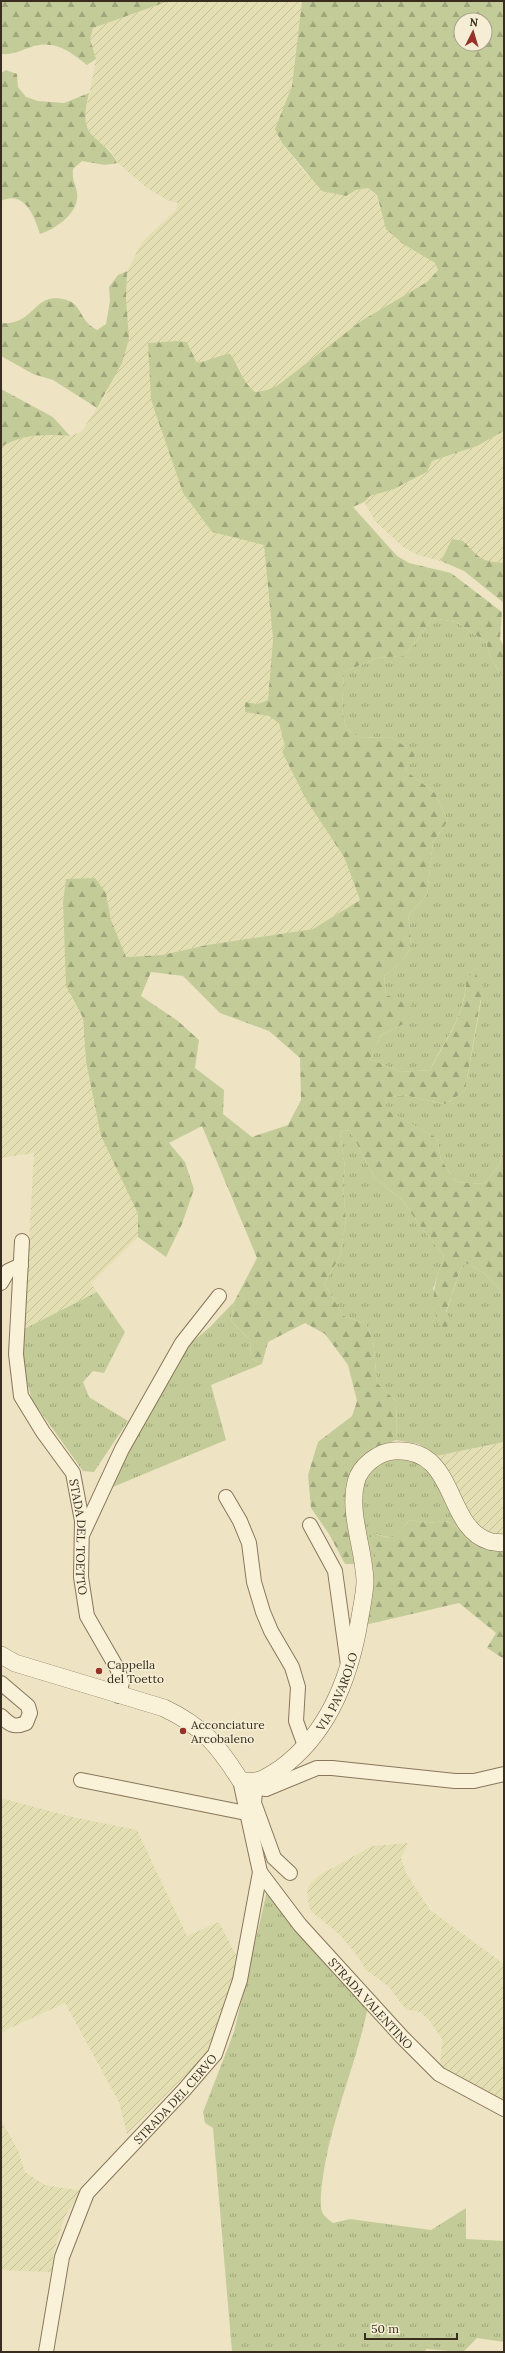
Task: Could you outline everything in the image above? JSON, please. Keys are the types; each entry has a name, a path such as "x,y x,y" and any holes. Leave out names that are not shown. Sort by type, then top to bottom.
{"street":[{"name":"STADA DEL TOETTO","path":"22,1241 16,1354 21,1396 43,1432 73,1473 82,1521 81,1577 88,1616 117,1668 122,1682 119,1696"},
{"path":"1,1283 8,1271 21,1265"},
{"path":"82,1535 122,1449 182,1343 219,1296"},
{"name":"VIA PAVAROLO","path":"250,1784 280,1768 296,1756 315,1737 338,1696 355,1649 365,1582 361,1542 352,1502 357,1480 365,1468 378,1455 394,1451 412,1453 430,1461 446,1482 457,1510 475,1533 489,1541 504,1543"},
{"path":"226,1497 240,1522 249,1543 254,1582 263,1612 271,1631 292,1667 298,1686 296,1720 305,1746"},
{"path":"310,1525 335,1570 348,1668"},
{"path":"1,1655 15,1663 119,1696 164,1708 200,1728 214,1741 255,1792 254,1802 274,1858 290,1873"},
{"path":"1,1683 28,1706 30,1713 26,1723 20,1726 10,1725 1,1716"},
{"path":"250,1784 266,1789 317,1768 352,1769 455,1782 474,1782 504,1774"},
{"path":"81,1780 246,1813"},
{"name":"STRADA DEL CERVO","path":"46,2352 62,2257 87,2193 184,2090 215,2054 240,1980 260,1872 246,1813 250,1784"},
{"name":"STRADA VALENTINO","path":"260,1872 300,1925 402,2037 439,2074 504,2109"}],"shaded area":[{"path":"169,1 302,1 292,86 275,129 282,143 305,173 345,196 356,190 368,188 377,196 379,207 403,244 435,263 438,270 427,282 361,321 278,385 267,390 255,392 246,385 238,364 219,355 209,361 197,363 187,342 176,341 149,343 151,400 183,493 212,532 264,544 273,639 268,700 257,704 279,723 285,746 282,752 307,801 344,857 360,900 313,929 207,945 162,955 125,957 111,920 106,893 66,879 63,902 66,973 71,997 83,1018 86,1062 101,1136 138,1214 138,1237 91,1283 97,1292 24,1329 34,1153 1,1158 1,447 19,438 45,434 70,436 81,432 107,393 126,298 127,271 142,242 176,210 178,203 167,200 147,188 118,163 111,151 92,137 86,126 85,116 96,59 89,39 93,28"},
{"path":"504,431 504,563 488,562 477,558 471,549 453,539 441,561 418,555 403,547 375,521 364,502 370,496 405,484 427,472 432,461 477,446"},
{"path":"504,1442 504,1537 480,1529 462,1507 450,1477 436,1456"},
{"path":"1,1798 68,1816 137,1830 187,1936 219,1922 237,1957 228,2005 217,2033 206,2054 127,2134 119,2102 65,2003 8,2029 1,2034"},
{"path":"408,1843 401,1858 406,1873 430,1910 504,1964 504,2101 440,2068 442,2039 429,2020 420,2012 409,2010 404,2007 389,1987 365,1969 359,1958 340,1935 312,1912 309,1907 307,1890 309,1885 318,1876 372,1846"},
{"path":"1,2120 18,2150 25,2172 45,2185 82,2191 65,2216 54,2251 51,2272 1,2270"}],"green space":[{"path":"1,1 169,1 93,28 90,39 96,59 87,65 63,48 49,45 34,46 14,53 1,54"},
{"path":"302,1 504,1 504,431 477,446 432,461 427,472 394,489 370,496 364,502 353,507 397,556 409,563 451,573 502,612 500,639 504,647 504,678 491,660 486,642 456,622 432,618 416,642 403,656 377,658 344,672 342,708 346,728 359,738 391,737 416,754 405,770 435,793 448,821 433,842 427,895 408,915 411,936 409,950 400,962 384,976 386,995 411,1004 408,1022 381,1035 370,1059 401,1072 430,1070 459,1016 465,992 466,980 474,971 483,986 465,1091 445,1104 403,1095 385,1098 387,1110 437,1138 441,1160 457,1182 484,1184 500,1164 504,1147 504,1298 498,1287 488,1277 476,1268 465,1263 460,1270 446,1312 455,1326 440,1327 434,1308 434,1291 444,1256 420,1226 403,1201 374,1177 350,1130 340,1132 345,1168 343,1185 346,1220 340,1256 324,1284 344,1316 366,1324 373,1339 377,1383 397,1402 396,1440 385,1445 352,1477 358,1564 345,1564 329,1534 311,1508 308,1475 318,1442 352,1416 357,1401 348,1365 325,1334 305,1323 268,1342 262,1364 251,1358 250,1340 231,1321 234,1302 257,1258 202,1126 169,1143 185,1162 194,1189 182,1224 166,1257 138,1237 138,1214 101,1136 86,1062 83,1018 66,986 63,902 66,879 95,878 106,893 111,920 126,957 162,955 207,945 313,929 360,900 344,857 307,801 282,752 285,746 279,723 269,716 245,712 245,702 257,704 268,700 273,639 264,545 212,532 183,493 151,400 148,343 176,341 187,342 197,363 230,354 247,384 255,392 267,390 278,385 361,321 427,282 438,270 435,263 403,244 386,229 377,195 368,188 356,190 346,196 322,191 282,143 275,129 292,86","holes":["151,972 183,976 220,1013 269,1031 300,1058 301,1100 288,1125 252,1137 223,1114 224,1090 195,1068 199,1040 178,1021 141,996"]},
{"path":"6,70 17,74 18,87 26,97 38,101 64,103 89,93 86,109 88,128 118,163 105,165 82,161 73,169 73,177 77,193 75,207 60,224 40,234 32,213 23,202 17,199 9,198 1,201 1,73"},
{"path":"127,271 126,298 129,339 122,363 97,408 53,380 33,374 1,356 1,323 10,323 24,318 38,305 49,299 55,298 68,300 73,303 88,323 97,330 106,324 110,301 109,287 118,275"},
{"path":"1,389 53,417 70,436 51,435 26,437 1,447"},
{"path":"452,539 463,541 480,558 484,560 504,563 504,603 464,571 441,561"},
{"path":"432,618 456,622 486,642 491,660 504,678 504,1147 500,1164 484,1184 457,1182 441,1160 437,1138 386,1110 385,1098 403,1095 445,1104 465,1091 481,1001 466,980 465,992 458,1016 430,1070 401,1072 370,1059 381,1035 408,1022 386,995 384,976 400,962 409,950 411,936 408,915 427,895 433,842 448,821 435,793 405,770 415,754 391,737 359,738 346,728 342,708 344,672 377,658 403,656 416,642"},
{"path":"350,1130 374,1177 403,1201 420,1226 444,1256 433,1289 446,1313 460,1270 465,1263 476,1268 488,1277 498,1287 504,1298 504,1442 436,1456 419,1444 396,1440 397,1402 377,1383 373,1339 366,1324 344,1316 324,1284 340,1256 346,1220 343,1185 345,1168 340,1132"},
{"path":"97,1292 125,1332 104,1373 93,1371 83,1382 89,1397 128,1421 94,1472 83,1471 32,1400 24,1370 24,1329"},
{"path":"234,1302 231,1321 250,1340 251,1358 262,1364 211,1385 226,1440 108,1489 179,1353 210,1327"},
{"path":"394,1455 427,1464 474,1542 451,1523 446,1521 428,1523 410,1520 392,1537 377,1534 369,1541 375,1552 375,1557 370,1564 365,1541 360,1482 368,1470"},
{"path":"410,1520 428,1523 445,1521 451,1523 474,1542 496,1551 504,1552 504,1659 487,1648 496,1633 459,1603 365,1625 370,1564 375,1557 375,1552 369,1541 370,1535 388,1537 395,1535"},
{"path":"267,1891 368,2007 358,2047 329,2144 321,2190 321,2209 323,2214 333,2223 350,2219 431,2230 466,2208 466,2239 504,2241 504,2342 477,2338 463,2352 426,2349 425,2352 232,2352 213,2128 205,2123 203,2112 234,2032"}],"place":[{"name":"Cappella del Toetto","path":"99,1671"},
{"name":"Acconciature Arcobaleno","path":"183,1731"}]}
